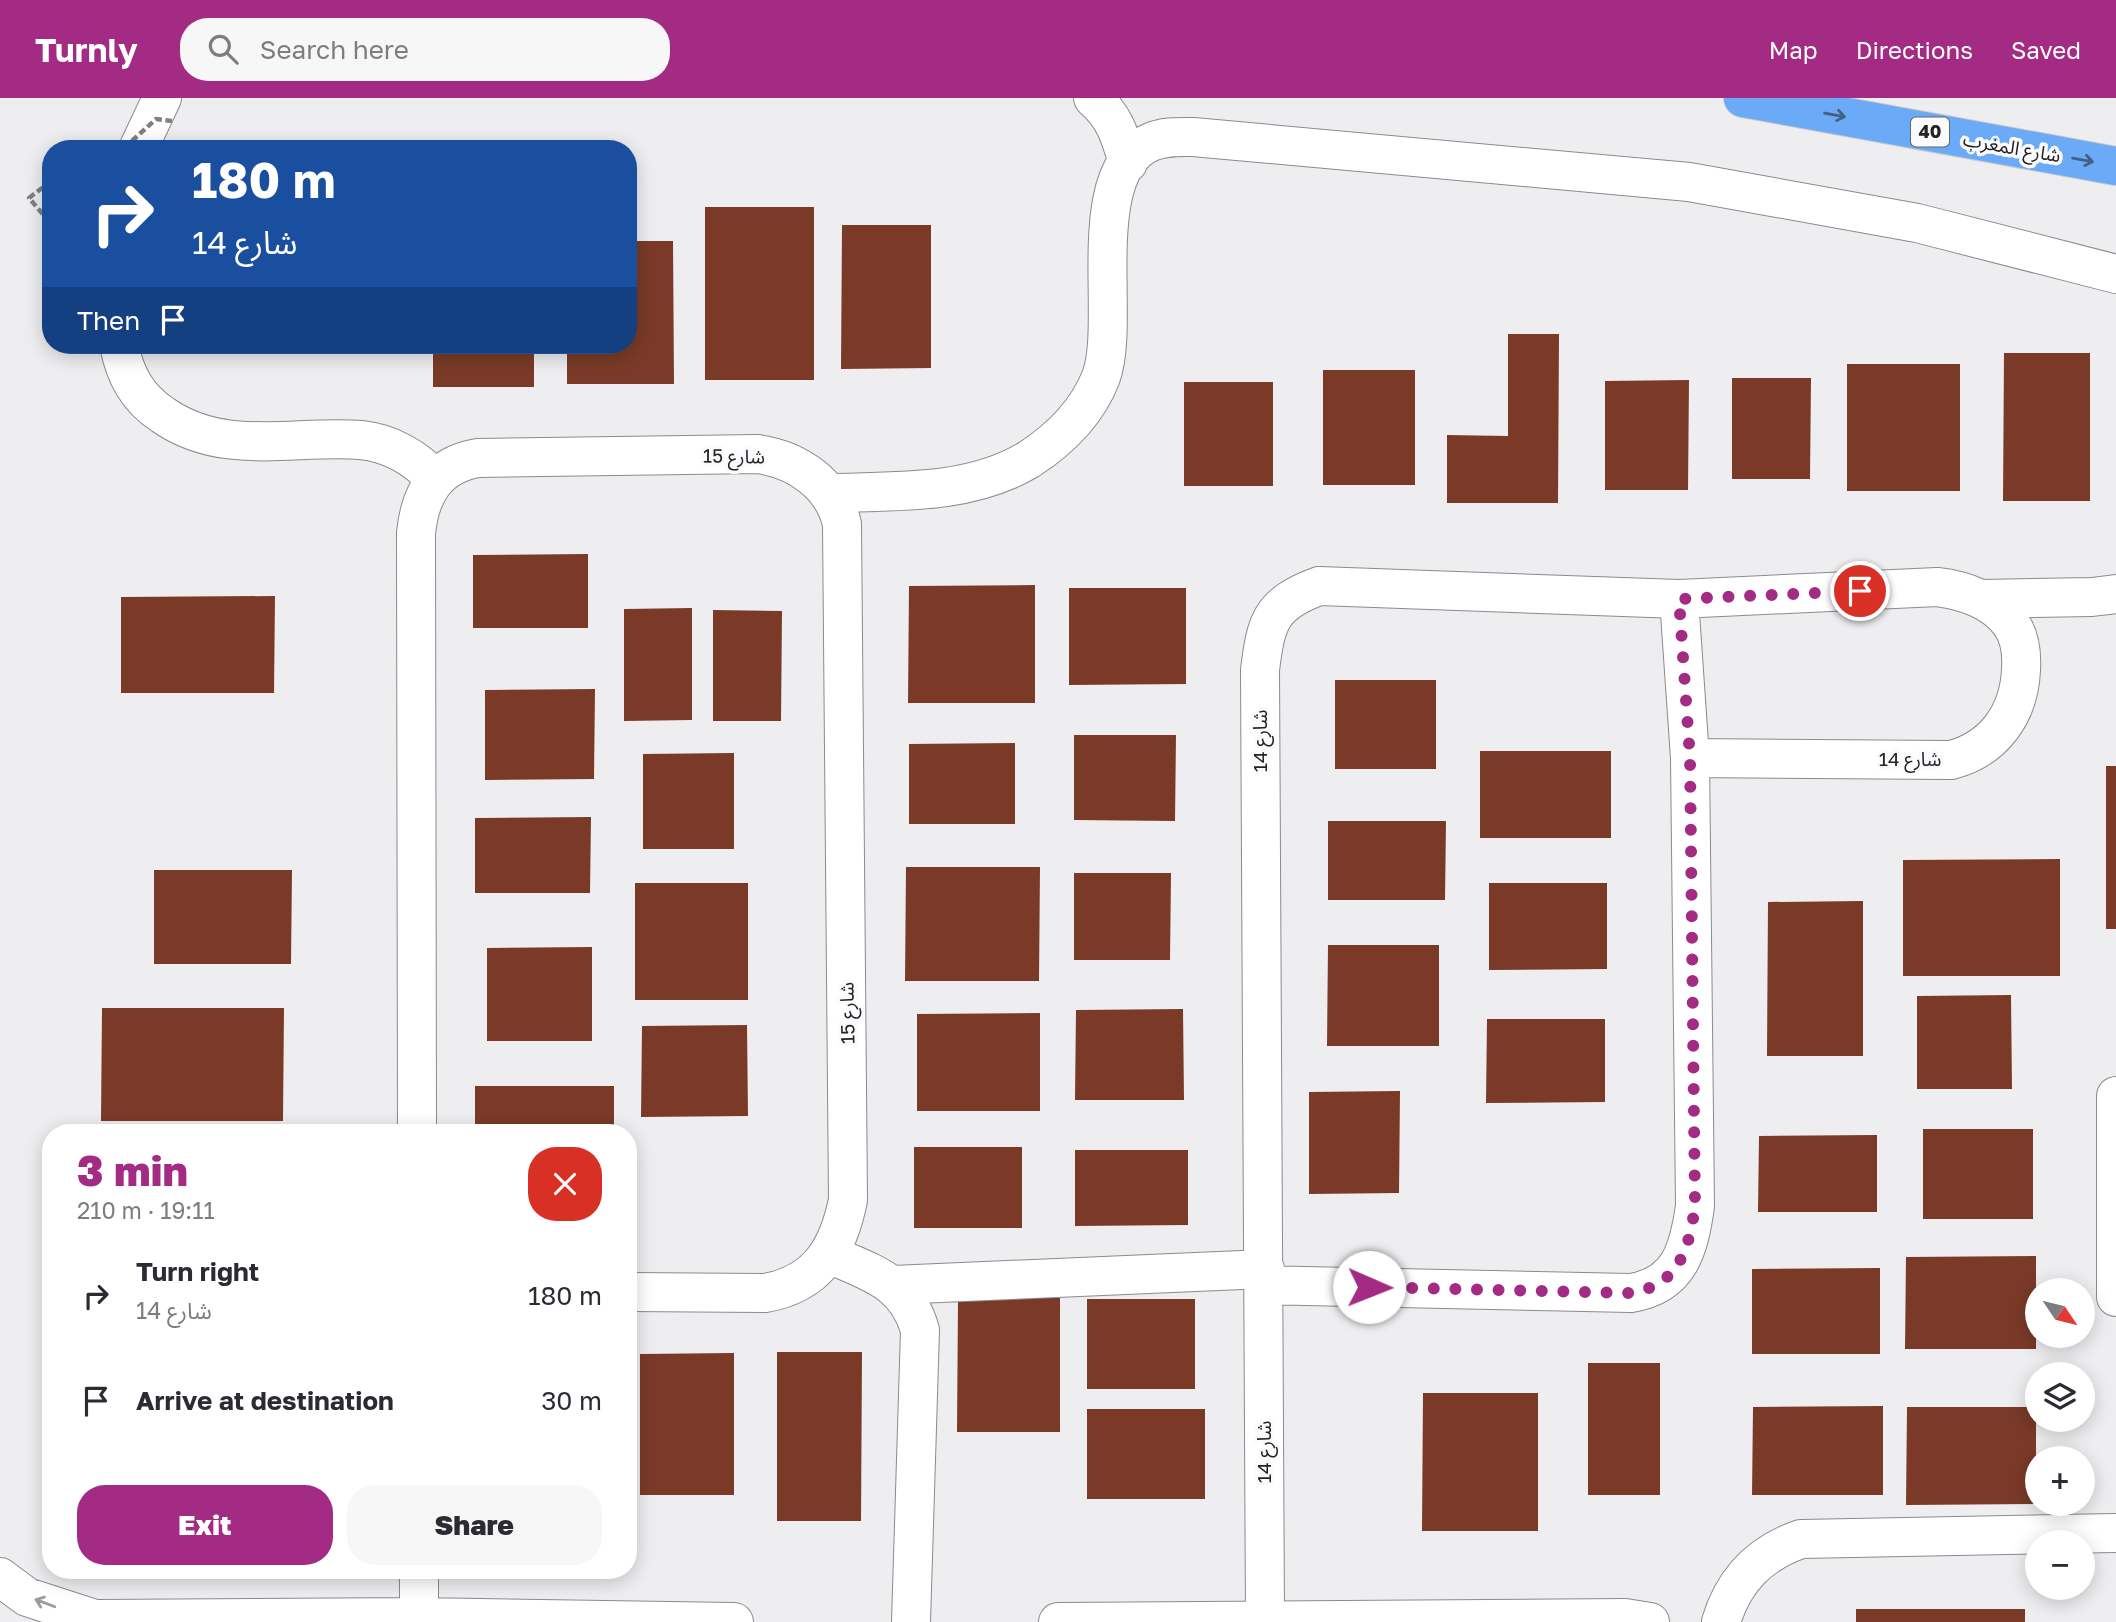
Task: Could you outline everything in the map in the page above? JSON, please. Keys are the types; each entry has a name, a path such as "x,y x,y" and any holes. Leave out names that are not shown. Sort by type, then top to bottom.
{"highway":[{"name":"شارع المغرب","path":"1743,98 2116,166"}],"street":[{"path":"1093,98 1106,109 1117,125 1128,163"},
{"path":"140,140 167,110"},
{"path":"830,493 923,491 958,486 995,475 1037,454 1057,439 1079,416 1092,396 1106,356 1107,234 1115,194 1128,163 1153,141 1193,137 1689,182 1917,223 2116,274"},
{"path":"122,354 129,379 141,396 176,425 196,434 249,443 373,443 412,458 435,479 421,503 416,533 417,1124"},
{"name":"شارع 15","path":"435,479 454,464 478,458 758,454 784,460 812,477 830,493 842,524 848,1200 843,1224 829,1254 810,1276 784,1289 765,1293 637,1292"},
{"name":"شارع 14","path":"1265,1619 1260,670 1264,632 1269,620 1292,597 1319,586 1679,599 1937,587 1980,599 2003,614 2018,637 2021,680 2011,715 1986,744 1967,756 1951,760 1690,758"},
{"path":"1980,599 2092,597 2116,594"},
{"path":"893,1285 1264,1277 1631,1293 1648,1290 1669,1277 1684,1254 1695,1206 1690,758 1679,599"},
{"path":"2116,1096 2116,1297"},
{"path":"829,1254 893,1285 911,1305 920,1330 911,1622"},
{"path":"1721,1622 1732,1597 1757,1562 1777,1547 1801,1539 2116,1533"},
{"path":"0,1577 27,1597 92,1620 419,1617 734,1622"},
{"path":"419,1579 419,1617"},
{"path":"1058,1622 1625,1618 1650,1622"}],"path":[{"path":"139,140 167,110"},
{"path":"42,188 29,198 42,213"}],"building":[{"path":"705,207 814,207 814,380 705,380"},
{"path":"842,225 931,225 931,368 841,369"},
{"path":"637,241 673,241 674,384 567,384 567,354 637,354"},
{"path":"1508,334 1559,334 1558,503 1447,503 1447,435 1508,436"},
{"path":"2004,353 2090,353 2090,501 2003,501"},
{"path":"433,354 534,354 534,387 433,387"},
{"path":"1847,364 1960,364 1960,491 1847,491"},
{"path":"1323,370 1415,370 1415,485 1323,485"},
{"path":"1732,378 1811,378 1810,479 1732,479"},
{"path":"1689,380 1688,490 1605,490 1605,381"},
{"path":"1184,382 1273,382 1273,486 1184,486"},
{"path":"588,554 588,628 473,628 473,555"},
{"path":"1035,585 1035,703 908,703 909,586"},
{"path":"1069,588 1186,588 1186,684 1069,685"},
{"path":"275,596 274,693 121,693 121,597"},
{"path":"692,608 692,720 624,721 624,609"},
{"path":"713,610 782,611 781,721 713,721"},
{"path":"1335,680 1436,680 1436,769 1335,769"},
{"path":"595,689 594,779 485,780 485,690"},
{"path":"1074,735 1176,735 1175,821 1074,820"},
{"path":"1015,743 1015,824 909,824 909,744"},
{"path":"1480,751 1611,751 1611,838 1480,838"},
{"path":"734,753 734,849 643,849 643,754"},
{"path":"2106,766 2116,766 2116,929 2106,929"},
{"path":"591,817 590,893 475,893 475,818"},
{"path":"1328,821 1446,821 1445,900 1328,900"},
{"path":"2060,859 2060,976 1903,976 1903,860"},
{"path":"906,867 1040,867 1039,981 905,981"},
{"path":"154,870 292,870 291,964 154,964"},
{"path":"1074,873 1171,873 1170,960 1074,960"},
{"path":"635,883 748,883 748,1000 635,1000"},
{"path":"1489,883 1607,883 1607,969 1489,970"},
{"path":"1863,901 1863,1056 1767,1056 1768,902"},
{"path":"1328,945 1439,945 1439,1046 1327,1046"},
{"path":"592,947 592,1041 487,1041 487,948"},
{"path":"2011,995 2012,1089 1917,1089 1917,996"},
{"path":"102,1008 284,1008 283,1121 101,1121"},
{"path":"1183,1009 1184,1100 1075,1100 1076,1010"},
{"path":"1040,1013 1040,1111 917,1111 917,1014"},
{"path":"1487,1019 1605,1019 1605,1102 1486,1103"},
{"path":"747,1025 748,1116 641,1117 642,1026"},
{"path":"475,1086 614,1086 614,1124 475,1124"},
{"path":"1400,1091 1399,1193 1309,1194 1309,1092"},
{"path":"1923,1129 2033,1129 2033,1219 1923,1219"},
{"path":"1877,1135 1877,1212 1758,1212 1759,1136"},
{"path":"914,1147 1022,1147 1022,1228 914,1228"},
{"path":"1075,1150 1188,1150 1188,1225 1075,1226"},
{"path":"2036,1256 2036,1278 2025,1278 2025,1348 2036,1349 1905,1349 1906,1257"},
{"path":"1880,1268 1880,1354 1752,1354 1752,1269"},
{"path":"958,1298 1060,1298 1060,1432 957,1432"},
{"path":"1087,1299 1195,1299 1195,1389 1087,1389"},
{"path":"777,1352 862,1352 861,1521 777,1521"},
{"path":"734,1353 734,1495 640,1495 640,1354"},
{"path":"1588,1363 1660,1363 1660,1495 1588,1495"},
{"path":"1423,1393 1538,1393 1538,1531 1422,1531"},
{"path":"1883,1406 1883,1495 1752,1495 1753,1407"},
{"path":"1907,1407 2025,1407 2025,1432 2036,1432 2036,1446 2025,1446 2025,1504 1906,1505"},
{"path":"1087,1409 1205,1409 1205,1499 1087,1499"},
{"path":"1856,1609 2025,1609 2025,1622 1856,1622"}],"route":[{"path":"1369,1287 1631,1293 1648,1290 1669,1277 1677,1267 1689,1241 1695,1206 1690,758 1679,599 1860,591"}]}
